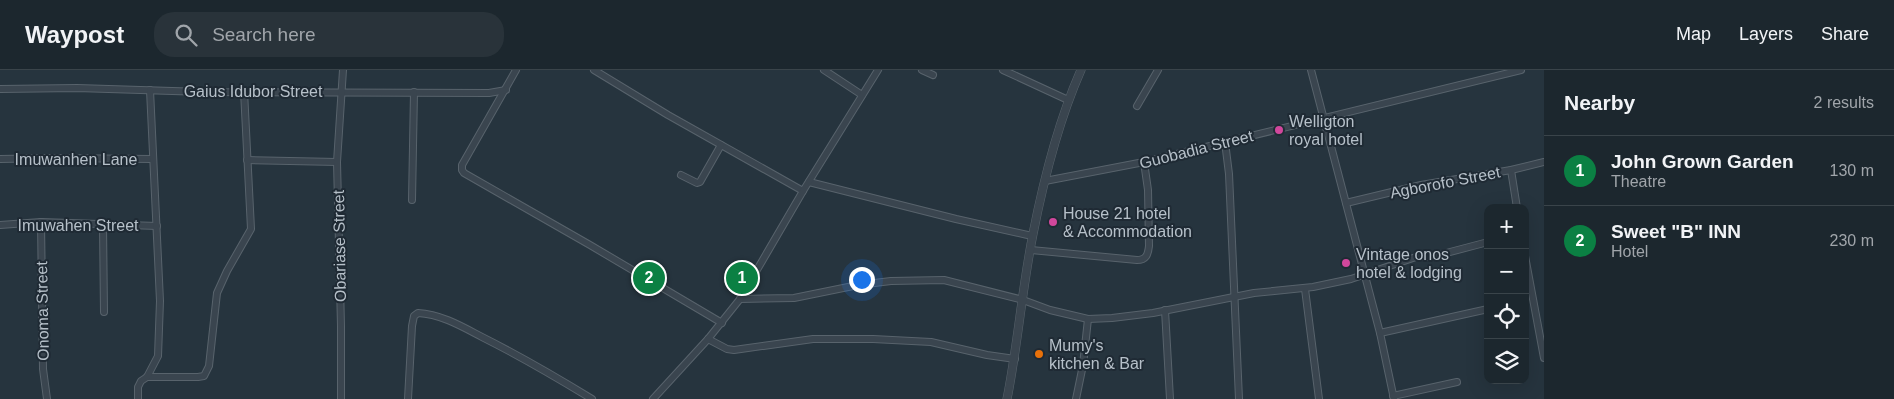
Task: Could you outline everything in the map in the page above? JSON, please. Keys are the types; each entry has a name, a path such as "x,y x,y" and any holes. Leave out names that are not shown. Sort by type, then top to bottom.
{"street":[{"name":"Obariase Street","path":"340,399 341,326 337,162 343,70"},
{"path":"516,70 462,165 464,173 722,323"},
{"path":"594,70 803,192"},
{"path":"824,70 862,95"},
{"path":"653,399 722,323 740,299 878,70"},
{"path":"922,70 933,75"},
{"path":"1003,70 1068,100"},
{"path":"1007,399 1015,359 1032,236 1068,100 1081,70"},
{"path":"1138,106 1158,70"},
{"path":"1311,70 1365,273 1380,333 1393,398 1457,382"},
{"name":"Guobadia Street","path":"1045,182 1144,162 1521,70"},
{"name":"Gaius Idubor Street","path":"0,89 77,88 489,93 506,90"},
{"path":"138,399 138,388 141,381 147,377 158,356 160,301 150,90"},
{"path":"147,377 204,376 208,366 217,294 227,271 251,229 244,91"},
{"path":"412,200 414,92"},
{"path":"1225,142 1229,174 1239,399"},
{"path":"681,175 697,183 700,182 721,145"},
{"name":"Imuwanhen Lane","path":"0,159 152,159"},
{"path":"247,160 337,162"},
{"path":"1031,250 1136,260 1146,258 1149,246 1148,190 1144,162"},
{"name":"Agborofo Street","path":"1346,203 1421,185 1512,170 1544,162"},
{"path":"1512,170 1516,204"},
{"path":"809,182 1032,236"},
{"name":"Imuwahen Street","path":"0,225 41,222 157,226"},
{"name":"Onoma Street","path":"41,222 43,369 47,399"},
{"path":"103,225 104,312"},
{"path":"740,299 794,298 858,285 922,279 944,280 1023,300 1050,310 1088,318 1112,318 1235,296 1305,288 1351,279 1416,257 1431,257 1484,243"},
{"path":"1529,275 1544,358"},
{"path":"1305,288 1319,399"},
{"path":"1529,300 1534,299"},
{"path":"1165,310 1170,399"},
{"path":"1380,333 1484,310"},
{"path":"408,399 412,326 414,316 418,312 433,315 462,327 532,363 592,399"},
{"path":"1076,399 1083,365 1088,318"},
{"path":"708,339 727,349 734,350 813,339 873,339 932,342 987,355 1015,359"}],"place":[{"name":"Welligton royal hotel","path":"1279,130"},
{"name":"House 21 hotel & Accommodation","path":"1053,222"},
{"name":"Vintage onos hotel & lodging","path":"1346,263"},
{"name":"Sweet \"B\" INN","path":"649,278"},
{"name":"John Grown Garden","path":"742,278"},
{"name":"Mumy's kitchen & Bar","path":"1039,354"}]}
